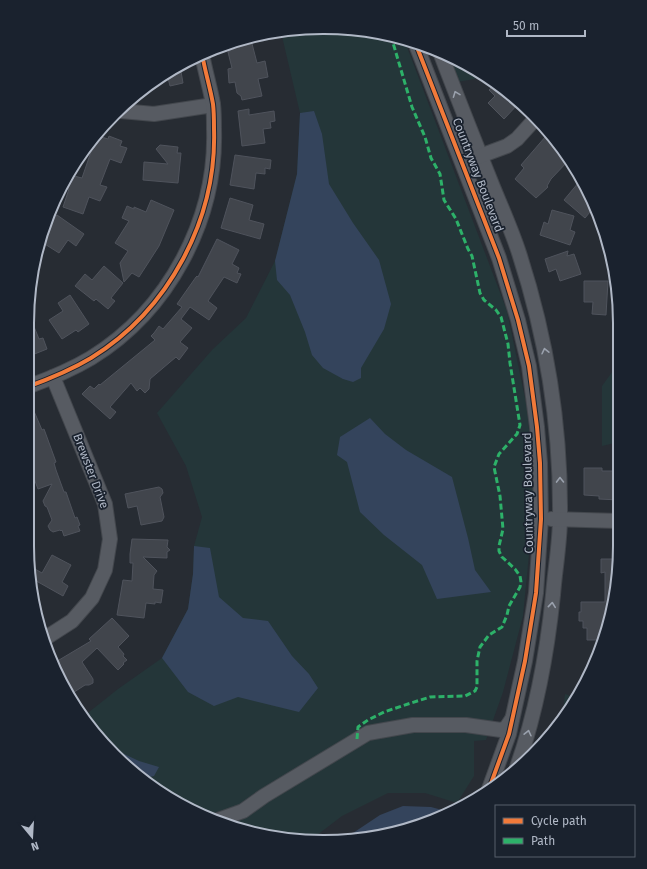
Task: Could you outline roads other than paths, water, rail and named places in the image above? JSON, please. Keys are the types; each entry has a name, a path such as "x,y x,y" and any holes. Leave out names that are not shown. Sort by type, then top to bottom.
{"street":[{"name":"Countryway Boulevard","path":"418,49 499,258 518,320 529,366 537,427 540,463 541,519 536,593 525,661 509,734 491,781"},
{"path":"34,384 54,377 91,358 124,334 153,304 178,269 196,232 209,190 215,149 213,105 203,60"},
{"name":"Countryway Boulevard","path":"443,60 519,252 537,315 548,362 556,424 560,462 560,519 550,625 527,739 521,757"},
{"path":"127,111 154,114 213,105"},
{"path":"462,163 507,146 531,123"},
{"name":"Brewster Drive","path":"48,636 72,621 92,598 105,570 110,539 105,504 54,377"},
{"path":"541,519 613,521"},
{"path":"224,818 243,811 264,796 368,733 413,725 466,725 501,730 506,728 512,718"},
{"path":"496,730 501,737 502,751"}],"water":[{"path":"314,111 322,134 329,184 353,223 379,260 391,304 384,329 361,368 361,378 353,382 343,379 323,368 312,355 305,332 290,295 277,280 275,261 297,174 300,113"},
{"path":"370,418 385,434 406,450 452,477 475,570 491,592 437,599 422,565 384,535 360,512 347,462 337,455 340,437"},
{"path":"194,546 210,548 219,597 243,618 268,621 292,656 309,674 318,688 299,712 238,697 214,706 188,692 162,658 188,609 193,574"},
{"path":"123,753 139,761 159,767 154,776 150,777 147,775"},
{"path":"403,806 431,807 441,810 417,820 361,833 352,833 380,815"}]}
